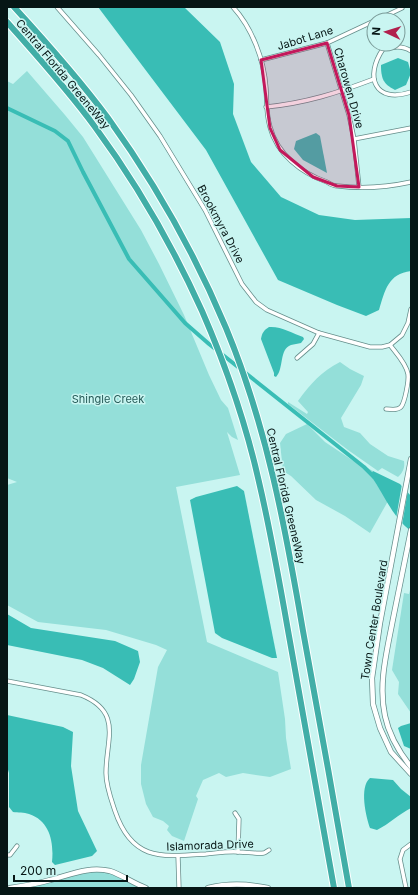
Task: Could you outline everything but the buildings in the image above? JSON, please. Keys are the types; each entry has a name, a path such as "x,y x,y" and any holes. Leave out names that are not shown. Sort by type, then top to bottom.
{"highway":[{"name":"Central Florida GreeneWay","path":"14,7 60,59 95,102 143,170 166,207 195,261 216,305 237,357 258,416 278,497 350,888"},
{"name":"Central Florida GreeneWay","path":"7,22 75,100 120,162 172,250 213,336 241,415 259,481 274,555 334,888"}],"street":[{"name":"Brookmyra Drive","path":"57,7 99,55 131,95 160,136 205,210 242,284 256,302 267,310 319,333 370,347 382,347 390,344"},
{"path":"233,7 245,23 253,38 261,60 266,86 266,107 270,128 280,150 294,164 313,177 337,186 393,185 411,182"},
{"path":"394,12 402,8"},
{"name":"Jabot Lane","path":"261,60 327,43 366,25"},
{"name":"Charowen Drive","path":"327,43 343,91 354,139 359,186"},
{"path":"411,51 407,48 395,46 383,49 373,70 374,79 379,90 390,96 411,92"},
{"path":"266,107 306,101 343,91 374,79"},
{"path":"354,139 411,128"},
{"path":"386,409 396,410 400,408 403,403 408,383 408,374 390,344 402,335 408,323 411,309"},
{"path":"297,358 313,344 319,333"},
{"name":"Town Center Boulevard","path":"411,459 380,623 373,670 373,704 380,728 391,752 411,774"},
{"name":"Town Center Boulevard","path":"411,530 388,644 382,691 385,715 390,731 399,751 411,767"},
{"name":"Islamorada Drive","path":"7,680 81,695 98,704 107,719 110,728 106,780 108,790 124,832 139,847 155,855 178,856 238,852 264,853 269,850"},
{"path":"235,813 239,819 238,852"},
{"path":"406,888 400,859 403,850 411,844"},
{"path":"7,855 10,855 17,846"},
{"path":"178,856 179,888"},
{"path":"10,888 34,884 78,871 95,869 110,871 146,888"},
{"path":"208,888 238,885 268,888"}],"highlighted area":[{"path":"327,43 349,115 359,187 337,186 313,177 280,150 270,128 261,60"}],"green space":[{"name":"Shingle Creek","path":"27,71 83,137 141,230 184,315 221,400 228,408 238,440 227,432 240,475 176,487 207,642 278,672 291,769 270,777 243,773 226,777 219,773 203,780 196,796 198,799 184,841 172,836 167,830 169,826 163,821 153,817 146,804 141,784 141,765 158,667 167,650 156,645 106,630 38,622 7,605 7,485 17,482 7,478 7,81 13,84"},
{"path":"340,362 364,376 361,385 341,418 344,427 360,433 370,444 388,456 404,461 403,470 398,477 382,468 378,471 288,404 288,402 307,414 308,412 298,401 317,378"},
{"path":"307,424 325,442 352,460 373,471 371,476 388,501 370,533 345,516 316,500 291,476 283,471 280,443 286,434"},
{"path":"411,586 411,713 398,694 399,682 392,670 404,593 409,594"},
{"path":"78,871 110,871 146,888 10,888"}],"shaded area":[{"path":"98,7 184,7 220,42 234,84 233,114 251,162 281,197 319,215 355,220 411,218 411,271 403,273 392,279 383,296 379,310 366,316 278,280 206,150"},
{"path":"398,58 408,62 411,73 406,85 395,90 385,83 381,65"},
{"path":"316,133 320,136 327,173 303,160 294,149 296,141"},
{"path":"269,327 286,330 303,337 304,339 301,343 287,347 276,377 274,376 261,339 266,329"},
{"path":"373,471 400,484 411,496 411,531 404,525 389,505 371,476"},
{"path":"237,486 244,491 277,658 272,658 222,638 215,633 190,500"},
{"path":"7,614 31,628 115,641 138,651 140,662 134,679 130,685 103,668 82,660 7,645"},
{"path":"7,715 63,727 73,732 71,766 78,811 97,851 92,856 55,865 52,862 51,840 46,827 36,817 27,813 13,812 9,807"},
{"path":"411,723 411,749 404,746 398,728"},
{"path":"370,778 393,780 411,797 411,808 377,830 370,828 365,810 365,788"}],"pier":[{"path":"402,484 408,490 402,525 396,519"}],"waterway":[{"name":"Shingle Creek","path":"7,108 55,131 68,141 129,259 185,323 209,344 364,467 374,477"}]}
